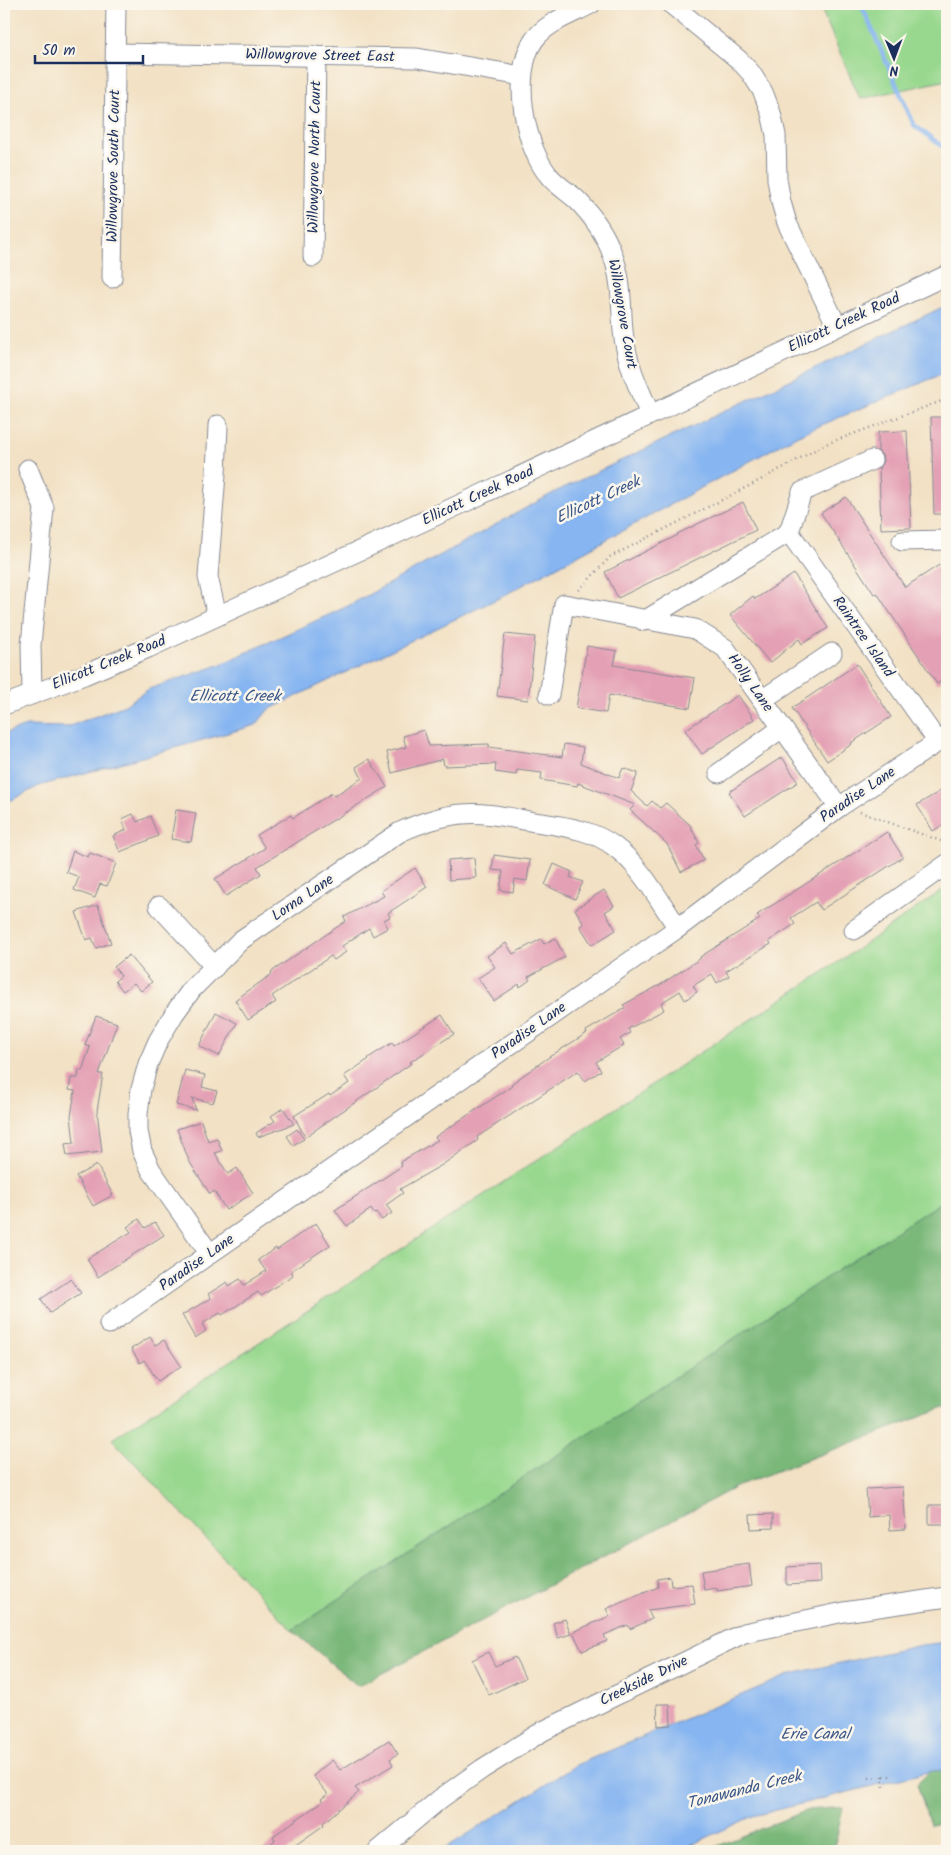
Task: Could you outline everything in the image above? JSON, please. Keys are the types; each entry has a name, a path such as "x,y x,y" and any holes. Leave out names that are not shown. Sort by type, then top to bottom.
{"street":[{"name":"Willowgrove South Court","path":"112,278 116,4"},
{"name":"Willowgrove Court","path":"591,4 546,28 535,40 528,51 522,76 523,104 526,123 539,160 550,178 578,201 593,219 613,256 619,278 628,356 634,379 650,414"},
{"path":"671,4 739,60 751,73 763,92 771,113 776,135 777,180 787,224 837,326"},
{"name":"Willowgrove Street East","path":"116,54 417,58 522,76"},
{"name":"Willowgrove North Court","path":"313,257 316,56"},
{"name":"Ellicott Creek Road","path":"4,705 148,648 461,504 947,276"},
{"path":"217,616 208,577 218,425"},
{"path":"644,621 789,532 802,492 872,460"},
{"path":"28,469 44,508 31,645 32,694"},
{"name":"Raintree Island","path":"789,532 942,739"},
{"path":"902,541 947,540"},
{"path":"549,695 564,604"},
{"name":"Holly Lane","path":"564,604 644,621 694,629 725,648 838,807"},
{"path":"762,700 832,653"},
{"path":"719,773 782,728"},
{"name":"Paradise Lane","path":"109,1324 678,928 838,807 942,739"},
{"name":"Lorna Lane","path":"210,1254 151,1170 141,1144 138,1131 138,1114 148,1064 158,1041 192,988 241,940 400,832 443,816 463,814 488,814 581,830 597,836 615,847 633,863 678,928"},
{"path":"854,930 947,864"},
{"path":"160,906 215,966"},
{"name":"Creekside Drive","path":"378,1851 440,1799 482,1769 543,1731 744,1633 844,1612 947,1596"}],"path":[{"path":"564,604 610,557 751,486 826,444 947,399"},
{"path":"838,807 862,813 941,842"},
{"path":"883,1776 884,1788"},
{"path":"869,1778 890,1776"}],"green space":[{"path":"819,4 947,4 947,80 860,99"},
{"path":"947,887 947,1198 292,1630 112,1439 846,957"},
{"path":"947,1198 947,1407 742,1484 358,1686 292,1630"},
{"path":"947,1754 947,1823 930,1825 917,1784"},
{"path":"843,1807 834,1851 710,1851 710,1849 808,1810"}],"water":[{"name":"Ellicott Creek","path":"947,305 947,372 798,435 501,597 268,710 256,725 39,786 4,804 4,734 26,726 67,727 125,705 149,689 219,665 348,606 555,492"},
{"name":"Erie Canal","path":"947,1642 947,1770 932,1771 753,1816 678,1851 441,1851 576,1765 791,1674 921,1645"}],"building":[{"path":"931,417 947,417 947,514 934,514"},
{"path":"907,431 911,528 881,529 879,468 883,461 882,455 878,451 878,432"},
{"path":"846,497 905,587 947,560 947,677 937,684 877,593 874,594 821,513"},
{"path":"743,502 756,530 618,598 605,572"},
{"path":"794,574 828,628 802,644 799,639 770,663 730,615 753,596 755,599"},
{"path":"505,634 535,637 528,700 497,696"},
{"path":"587,646 617,651 614,665 695,678 690,708 609,695 606,713 576,708"},
{"path":"857,664 891,717 827,761 792,708"},
{"path":"738,695 754,719 702,754 685,730"},
{"path":"424,730 429,746 489,744 489,747 562,757 564,744 583,747 581,763 619,778 623,768 638,773 631,791 647,806 652,801 660,808 666,803 690,825 699,843 696,845 704,860 681,872 667,844 630,810 635,805 578,783 577,786 541,780 542,773 517,770 516,775 495,772 496,764 444,766 443,759 392,773 387,752 406,747 403,736"},
{"path":"782,757 798,782 745,816 729,792"},
{"path":"369,759 387,787 257,867 261,874 226,896 215,879 265,848 257,835 291,815 293,818 332,793 334,796 362,778 356,767"},
{"path":"947,787 947,822 933,831 917,805"},
{"path":"176,810 196,813 191,842 171,839"},
{"path":"133,814 137,822 150,816 158,836 120,852 113,836 126,830 122,819"},
{"path":"887,832 903,857 821,910 816,902 791,918 795,924 769,941 771,944 726,971 729,976 717,983 712,974 693,986 697,992 685,1000 680,991 661,1003 664,1010 628,1029 630,1033 620,1039 624,1045 596,1062 601,1071 585,1081 578,1071 477,1137 478,1140 442,1165 400,1189 403,1193 386,1205 392,1213 382,1220 371,1209 347,1226 335,1210 402,1166 400,1162 438,1140 435,1137 512,1086 511,1084 549,1057 587,1033 586,1031 625,1008 623,1005 660,985 760,919 757,915"},
{"path":"73,851 88,857 90,853 116,863 107,886 100,884 95,898 74,890 79,877 66,872"},
{"path":"494,855 530,860 527,881 515,879 513,892 500,890 503,871 492,870"},
{"path":"474,858 476,878 449,880 448,860"},
{"path":"554,864 572,872 570,877 583,882 575,899 545,885"},
{"path":"415,868 427,887 388,913 390,917 384,920 388,928 373,936 369,928 342,946 346,952 334,960 331,956 272,996 276,1002 248,1020 235,1000 272,974 271,972 346,921 344,917 384,896 381,891"},
{"path":"604,890 614,906 605,912 616,930 592,945 580,926 584,924 575,909"},
{"path":"98,905 111,943 96,948 92,938 86,940 76,912"},
{"path":"555,938 565,957 528,977 530,980 520,987 519,984 494,1001 478,978 495,967 487,956 506,943 513,954 541,939 544,944"},
{"path":"129,955 152,982 141,991 134,983 123,991 115,981 121,976 114,967"},
{"path":"216,1012 237,1023 219,1056 199,1046"},
{"path":"442,1015 454,1034 410,1062 412,1063 305,1137 294,1116 349,1083 344,1076 368,1058 392,1043 394,1046"},
{"path":"96,1016 117,1023 99,1074 103,1074 97,1111 102,1152 67,1156 65,1144 74,1143 71,1116 75,1091 69,1090 71,1078 78,1078 79,1070 82,1071 90,1047 85,1045"},
{"path":"185,1070 205,1075 202,1087 217,1091 213,1103 192,1098 196,1110 176,1105"},
{"path":"283,1108 294,1124 258,1137 256,1133 275,1121 271,1116"},
{"path":"201,1121 208,1141 217,1138 222,1151 215,1153 228,1174 237,1168 253,1193 226,1210 214,1191 210,1194 189,1161 177,1129"},
{"path":"297,1129 304,1139 293,1145 287,1136"},
{"path":"97,1165 113,1195 93,1206 76,1176"},
{"path":"139,1219 145,1228 155,1222 164,1235 98,1277 87,1259 131,1232 127,1227"},
{"path":"316,1223 330,1245 291,1271 293,1275 261,1296 258,1292 222,1315 220,1313 202,1324 206,1331 195,1338 182,1315 211,1298 208,1294 227,1282 229,1286 240,1279 244,1285 266,1271 258,1260 276,1248 277,1250"},
{"path":"71,1279 81,1293 50,1313 41,1299"},
{"path":"150,1337 155,1345 164,1340 181,1366 158,1381 144,1360 140,1363 131,1349"},
{"path":"903,1487 906,1529 890,1530 889,1515 868,1517 866,1489"},
{"path":"929,1505 947,1505 947,1524 929,1524"},
{"path":"773,1514 773,1528 751,1529 750,1515"},
{"path":"749,1564 752,1586 717,1591 717,1588 704,1590 701,1571"},
{"path":"819,1565 820,1583 787,1585 787,1567"},
{"path":"670,1577 671,1586 692,1584 695,1604 648,1610 652,1619 630,1629 628,1625 604,1635 607,1641 582,1651 573,1632 610,1616 606,1609 658,1587 657,1579"},
{"path":"565,1619 571,1634 558,1638 553,1623"},
{"path":"488,1652 495,1666 515,1657 525,1678 489,1695 472,1660"},
{"path":"657,1704 670,1704 671,1725 658,1726"},
{"path":"389,1740 398,1754 390,1759 393,1765 355,1788 359,1792 323,1823 324,1825 287,1851 262,1851 275,1840 273,1836 323,1801 321,1799 328,1794 313,1776 332,1760 340,1770"}],"waterway":[{"path":"861,4 914,125 947,150"}],"water label":[{"name":"Tonawanda Creek","path":"744,1790"}]}
